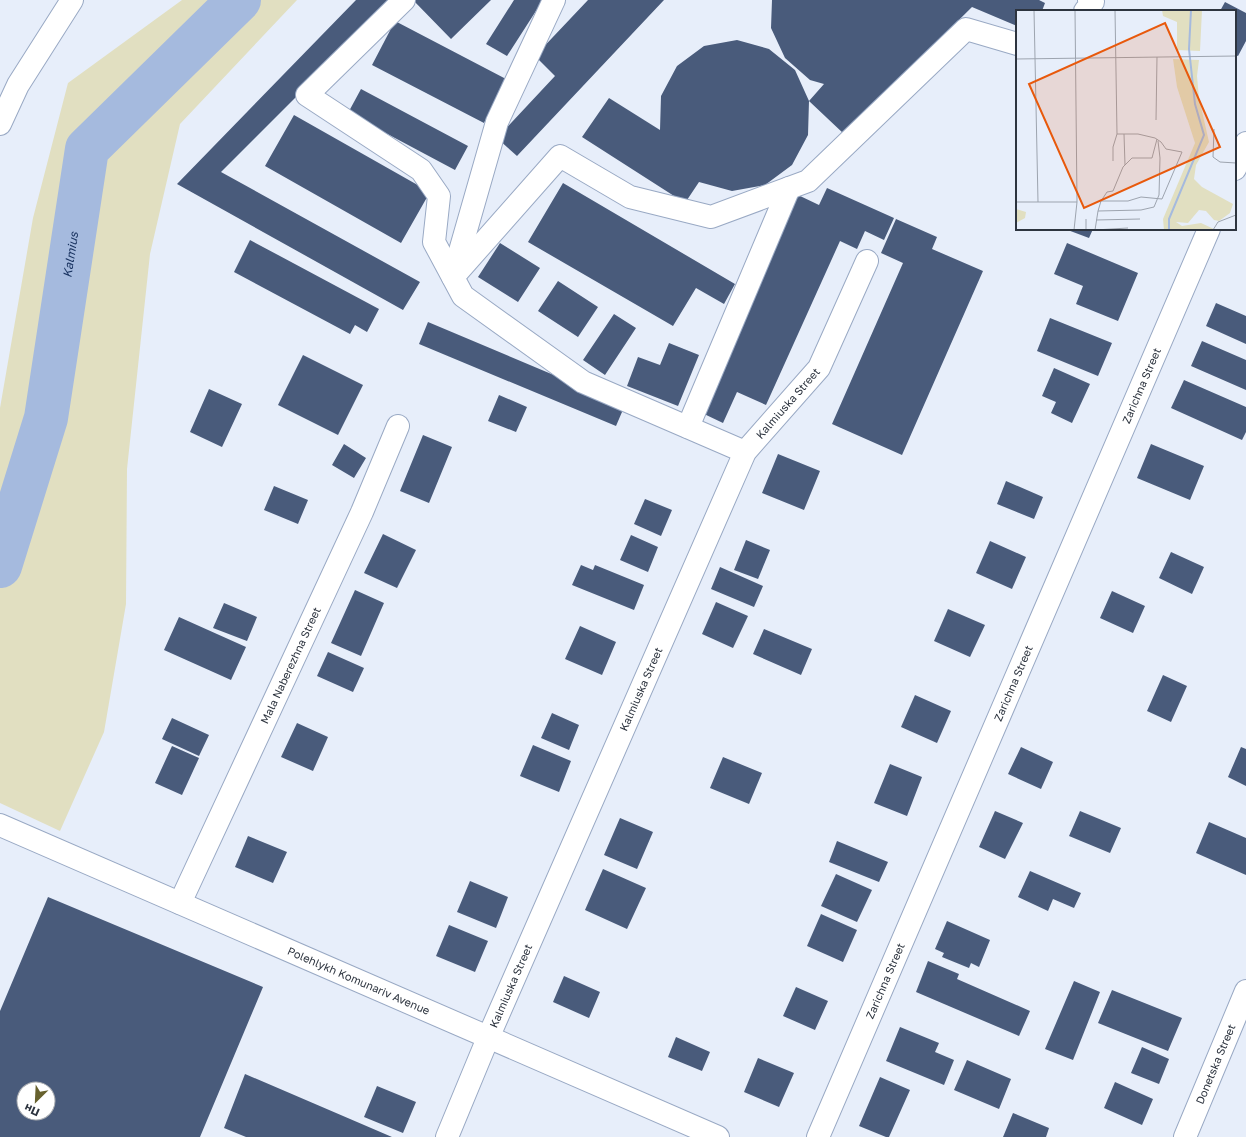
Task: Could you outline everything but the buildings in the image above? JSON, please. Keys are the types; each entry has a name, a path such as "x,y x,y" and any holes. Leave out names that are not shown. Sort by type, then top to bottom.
{"street":[{"path":"0,124 18,85 72,0"},
{"path":"404,0 307,95 421,170 439,196 434,242 463,296 583,382 745,452"},
{"path":"453,277 497,122 554,0"},
{"path":"453,277 560,156 630,197 711,217 808,181 966,29 1016,44"},
{"path":"1236,167 1246,143"},
{"path":"688,427 789,188"},
{"name":"Zarichna Street","path":"818,1137 1209,230"},
{"name":"Kalmiuska Street","path":"447,1137 488,1038 745,452 819,368 867,261"},
{"name":"Mala Naberezhna Street","path":"180,903 362,512 398,426"},
{"name":"Polehlykh Komunariv Avenue","path":"0,825 718,1137"},
{"name":"Donetska Street","path":"1185,1137 1246,992"}],"shaded area":[{"path":"182,0 297,0 180,124 150,254 127,469 126,604 104,732 60,831 0,803 0,408 33,218 68,83"}],"waterway":[{"name":"Kalmius","path":"0,566 46,418 87,149 239,0"}]}
